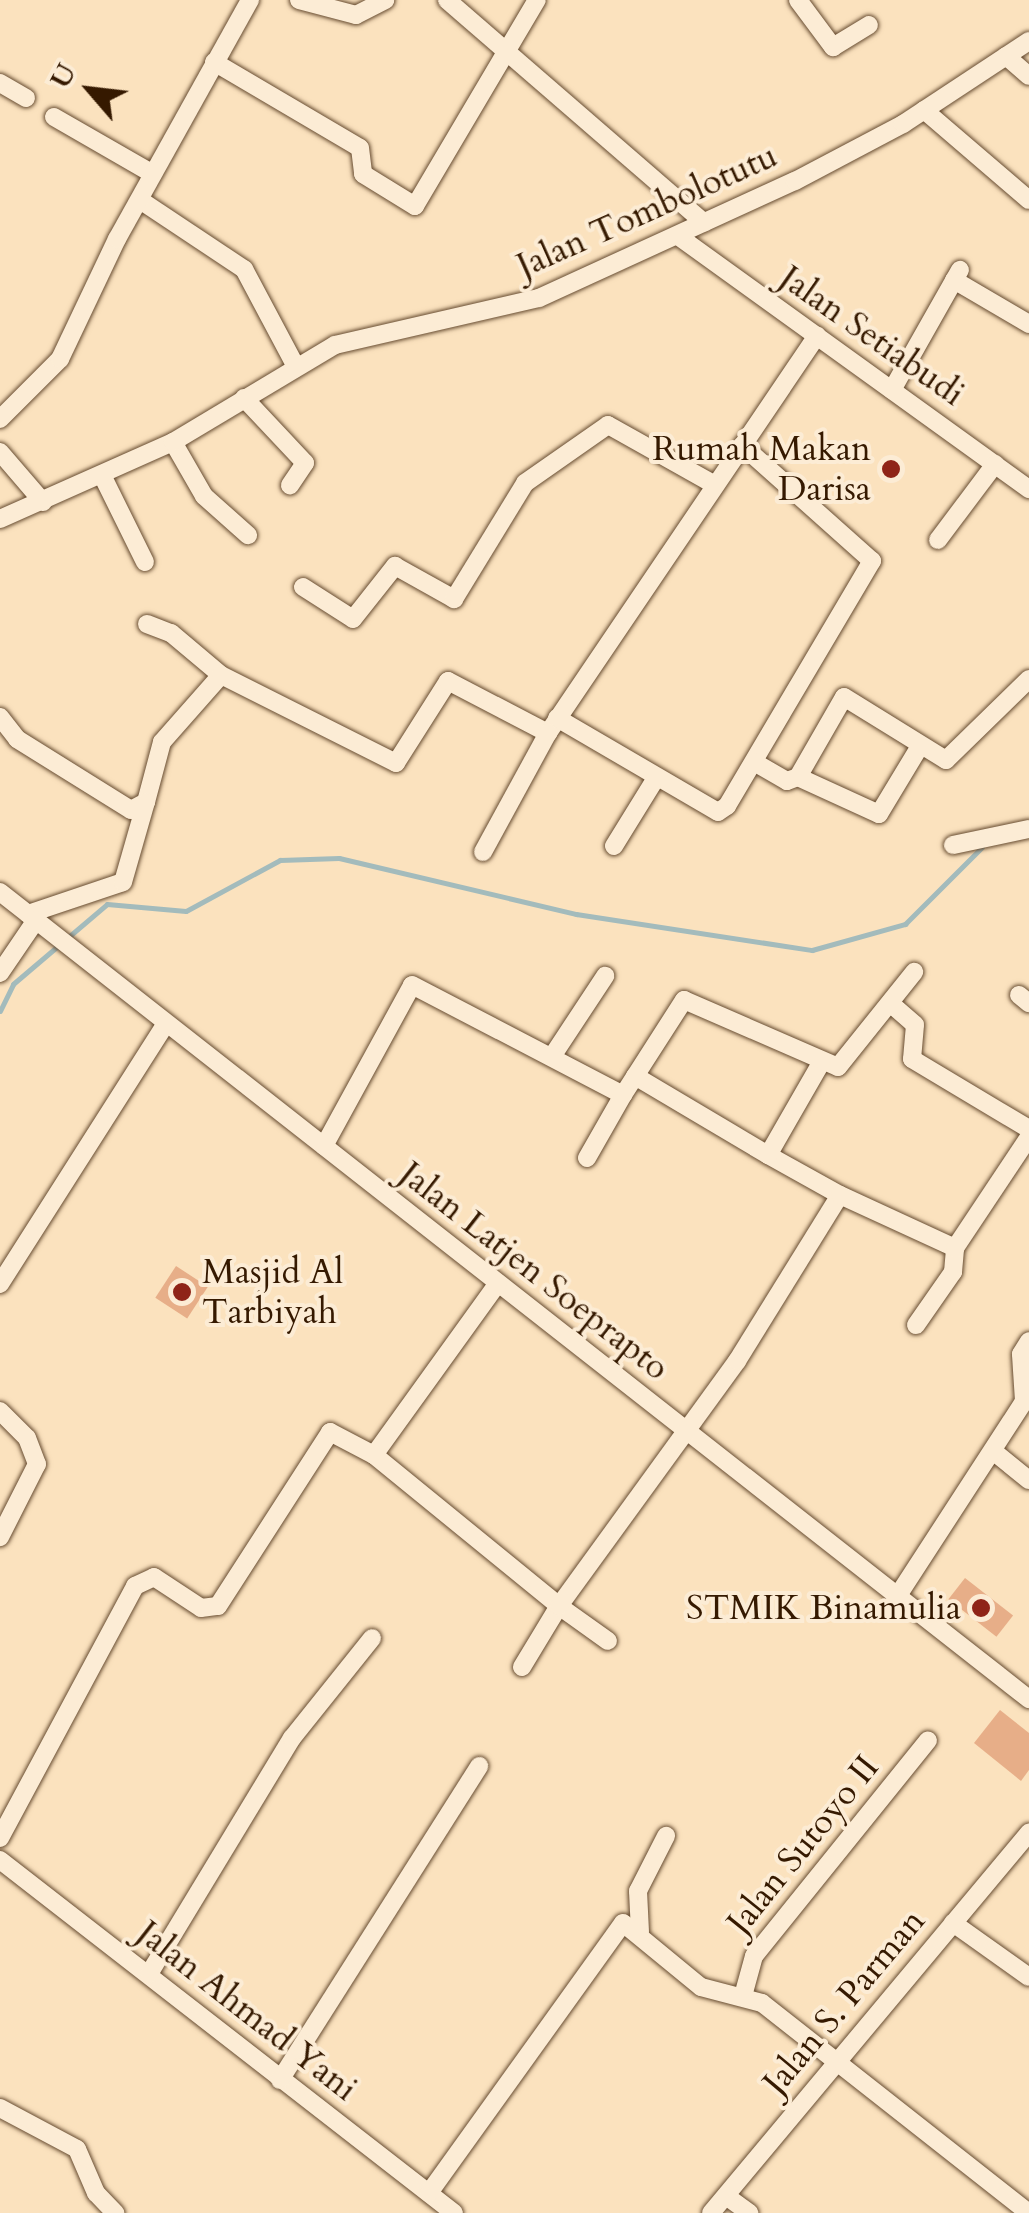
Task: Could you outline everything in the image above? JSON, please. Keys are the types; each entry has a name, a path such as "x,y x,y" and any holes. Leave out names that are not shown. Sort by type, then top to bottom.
{"street":[{"path":"0,419 60,359 153,174 250,0"},
{"path":"299,0 356,15 385,0"},
{"path":"447,0 509,49 704,223"},
{"path":"214,62 360,148 362,174 414,206 537,0"},
{"path":"798,0 833,47 868,26"},
{"name":"Jalan Tombolotutu","path":"0,518 173,442 295,366 352,339 539,298 678,236 924,110 1029,41"},
{"path":"1006,56 1029,76"},
{"path":"0,83 26,98"},
{"path":"924,110 1029,200"},
{"path":"54,117 153,174"},
{"path":"140,200 244,268 295,366"},
{"name":"Jalan Setiabudi","path":"678,236 1029,489"},
{"path":"892,390 957,275 1029,324"},
{"path":"483,852 553,725 817,336"},
{"path":"244,398 304,463 290,486"},
{"path":"303,587 353,619 395,566 454,599 525,483 608,425 714,486"},
{"path":"173,442 204,496 248,534"},
{"path":"147,624 171,633 221,675 396,763 448,681 553,725 720,812 754,762 872,558 742,445"},
{"path":"0,452 43,502"},
{"path":"938,540 995,464"},
{"path":"102,475 145,562"},
{"path":"0,973 34,919 124,882 162,742 221,675"},
{"path":"754,762 787,781 798,776 844,697 938,760 950,757 1029,679"},
{"path":"0,717 16,739 112,804 131,810 146,802"},
{"path":"798,776 879,814 920,746"},
{"path":"614,846 656,778"},
{"path":"953,845 1029,830"},
{"name":"Jalan Latjen Soeprapto","path":"0,892 683,1428 895,1600 1029,1699"},
{"path":"587,1158 623,1094 690,998 820,1063 841,1066 914,972"},
{"path":"552,1055 605,976"},
{"path":"324,1146 410,986 623,1094"},
{"path":"890,1003 915,1024 912,1060 1029,1129"},
{"path":"0,1284 166,1023"},
{"path":"768,1155 820,1063"},
{"path":"635,1076 840,1195 955,1248"},
{"path":"916,1324 953,1272 955,1248 1029,1138"},
{"path":"522,1667 559,1606 683,1428 737,1362 840,1195"},
{"path":"374,1455 498,1283"},
{"path":"895,1600 1024,1402 1021,1354 1029,1341"},
{"path":"0,1411 27,1438 37,1464 0,1537"},
{"path":"0,1838 140,1580 154,1578 214,1608 327,1434 338,1432 374,1455 559,1606 608,1641"},
{"path":"994,1451 1029,1480"},
{"path":"149,1974 292,1738 372,1638"},
{"name":"Jalan Sutoyo II","path":"743,1996 754,1956 928,1740"},
{"path":"280,2080 479,1766"},
{"name":"Jalan S. Parman","path":"711,2213 1029,1834"},
{"path":"640,1932 638,1891 666,1836"},
{"name":"Jalan Ahmad Yani","path":"0,1860 454,2213"},
{"path":"953,1924 1029,1977"},
{"path":"429,2193 614,1926 640,1932 701,1987 743,1996 772,2010 833,2064 1029,2212"},
{"path":"0,2108 77,2149 96,2193 115,2213"},
{"path":"726,2196 749,2213"}],"building":[{"name":"Masjid Al Tarbiyah","path":"176,1266 208,1287 187,1319 155,1298"},
{"name":"STMIK Binamulia","path":"965,1578 1013,1616 996,1637 948,1599"},
{"path":"1000,1710 1029,1733 1029,1770 1021,1781 974,1743"}],"waterway":[{"path":"0,1011 13,984 107,904 186,911 280,860 339,858 576,914 812,950 905,924 982,847"}],"place":[{"name":"Rumah Makan Darisa","path":"891,469"},
{"name":"Masjid Al Tarbiyah","path":"182,1292"},
{"name":"STMIK Binamulia","path":"981,1608"}]}
